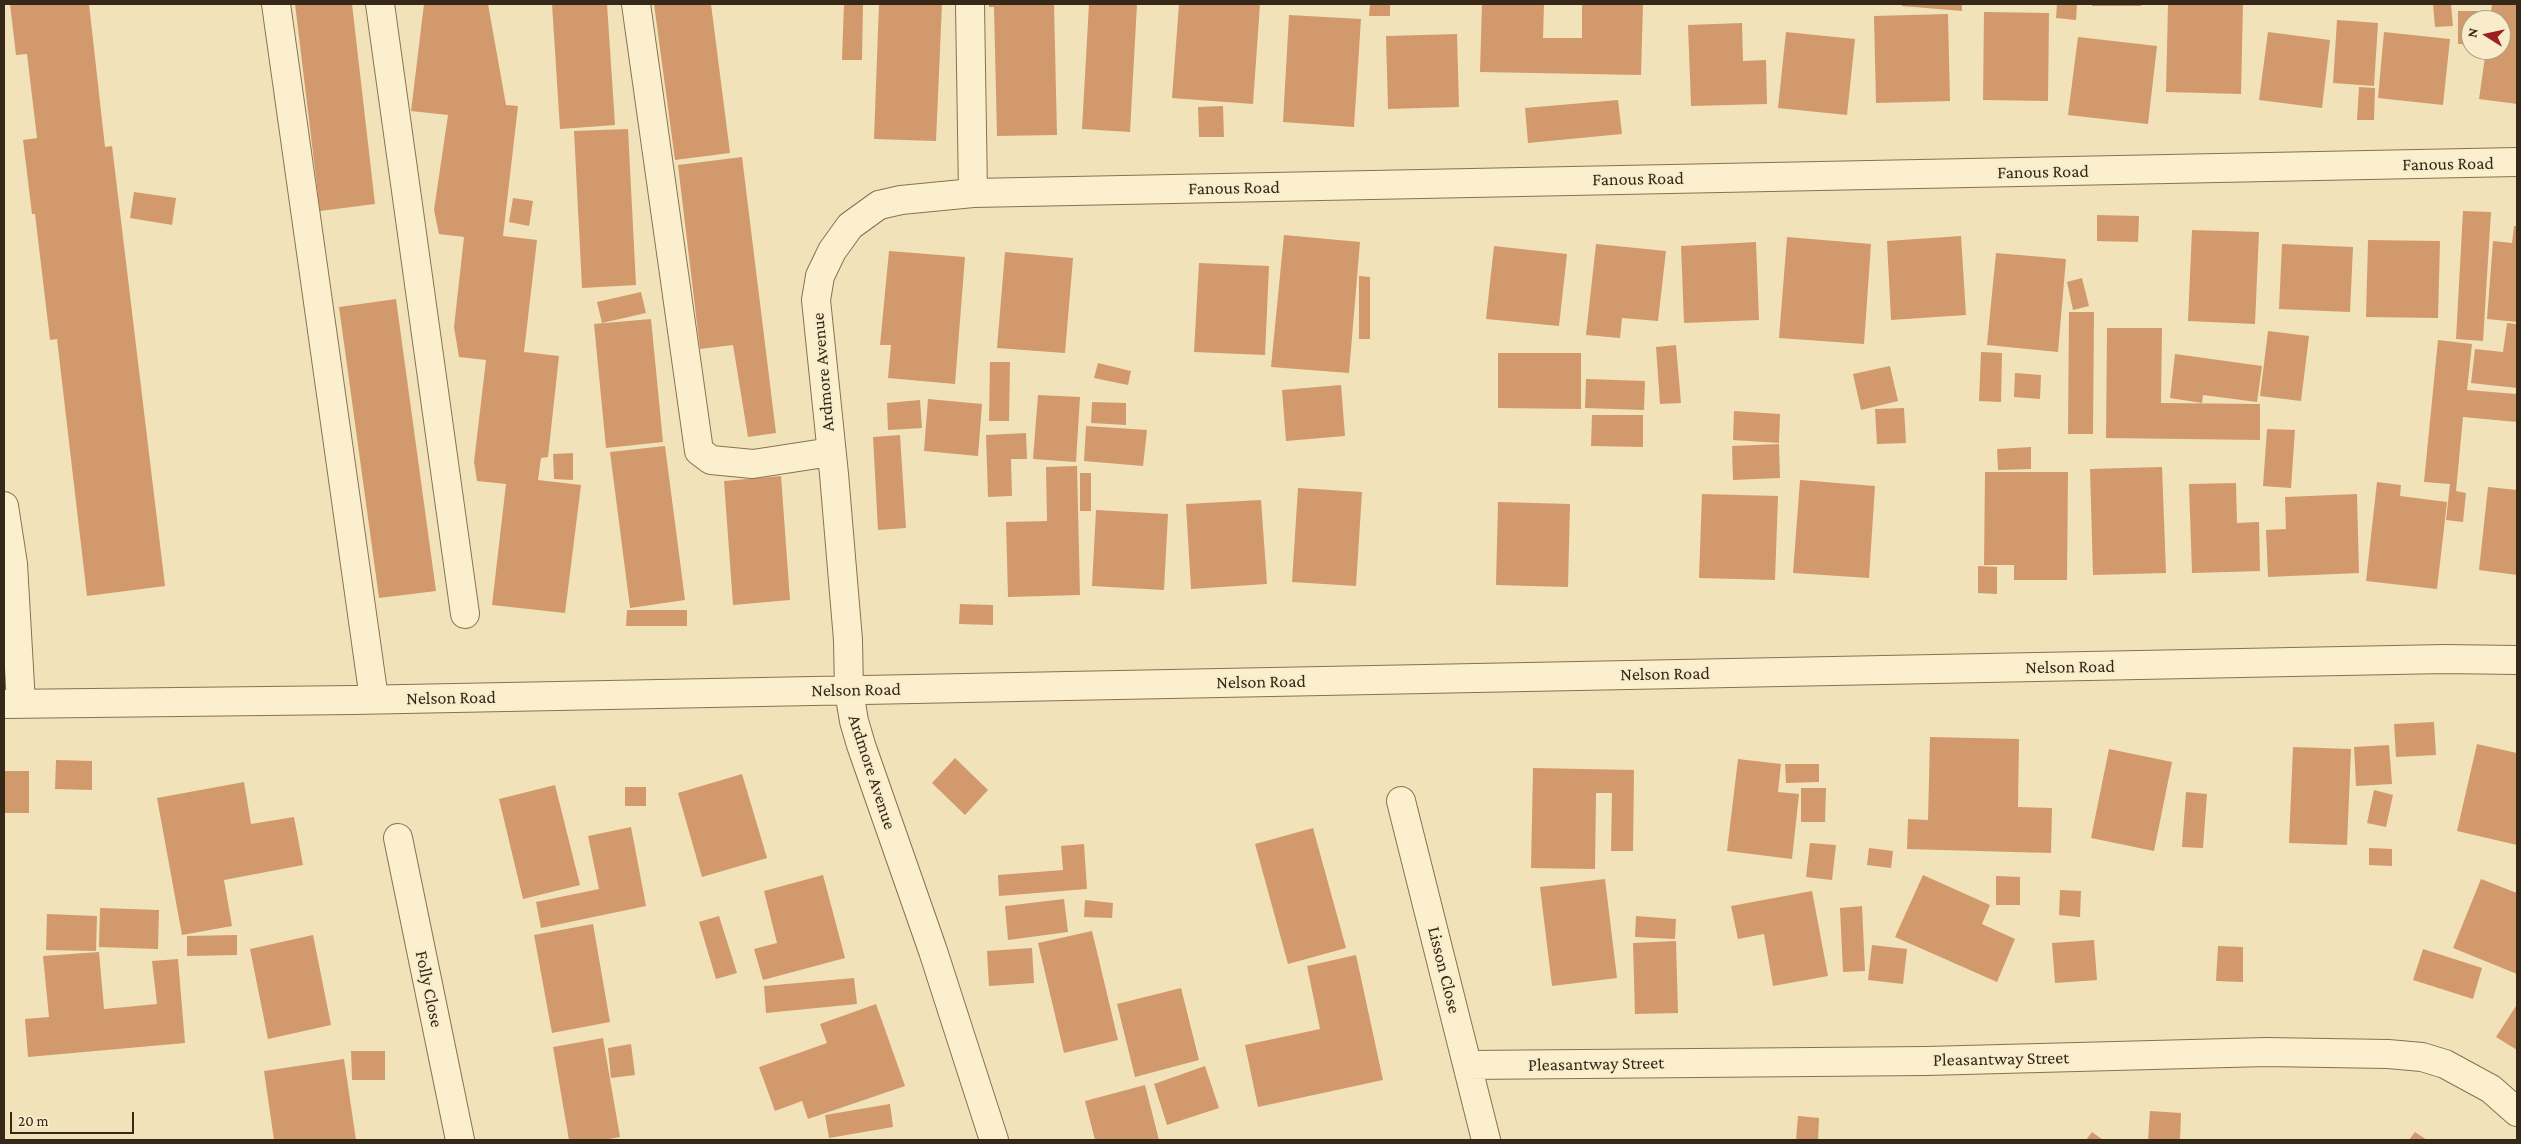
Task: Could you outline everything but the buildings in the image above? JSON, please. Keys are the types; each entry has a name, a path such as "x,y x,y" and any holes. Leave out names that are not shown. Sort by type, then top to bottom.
{"street":[{"path":"276,4 374,699"},
{"path":"380,4 465,614"},
{"path":"636,4 699,450 711,460 753,464 831,452"},
{"path":"970,4 972,193"},
{"name":"Fanous Road","path":"816,300 820,276 832,251 850,226 879,205 901,200 972,193 2517,162"},
{"name":"Ardmore Avenue","path":"816,300 848,640 849,691 854,721 933,951 994,1140"},
{"path":"4,506 13,564 12,703"},
{"name":"Nelson Road","path":"12,703 849,691 2435,660 2517,660"},
{"name":"Lisson Close","path":"1401,801 1486,1140"},
{"name":"Folly Close","path":"398,838 460,1140"},
{"name":"Pleasantway Street","path":"1468,1065 1926,1061 2266,1052 2388,1054 2422,1057 2445,1064 2491,1089 2517,1112"}]}
